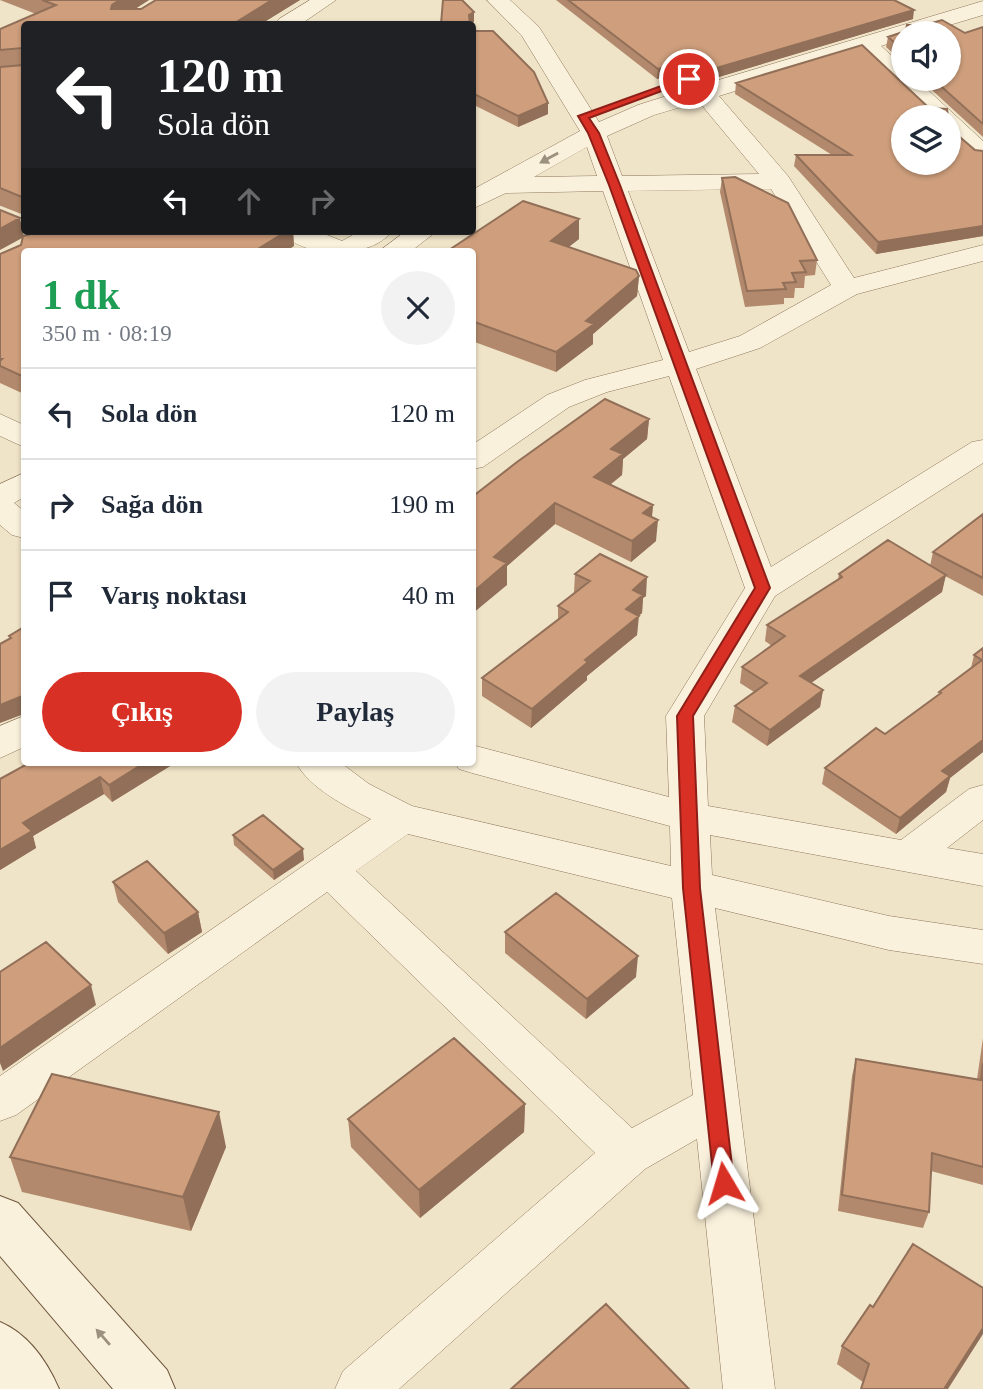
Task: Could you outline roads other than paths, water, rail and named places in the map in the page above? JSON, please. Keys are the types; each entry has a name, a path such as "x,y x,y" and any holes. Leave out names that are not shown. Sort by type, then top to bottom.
{"main road":[{"path":"0,1219 148,1389"},
{"path":"0,1348 32,1389"}],"street":[{"path":"292,21 325,0"},
{"path":"476,177 664,86 911,8 954,0"},
{"path":"476,199 588,125 983,8"},
{"path":"513,14 588,125 614,185 762,588"},
{"path":"865,43 930,105"},
{"path":"703,92 779,181 847,288"},
{"path":"961,134 983,154"},
{"path":"502,184 614,185 779,181"},
{"path":"310,235 349,245 370,235"},
{"path":"398,248 418,235"},
{"path":"476,457 558,401 596,386 679,365 750,342 821,300 847,288 983,253"},
{"path":"0,423 21,438"},
{"path":"0,455 21,442"},
{"path":"750,1389 715,1106 692,888 685,716 762,588 983,449"},
{"path":"0,498 21,485"},
{"path":"0,508 21,526"},
{"path":"0,744 21,731"},
{"path":"476,760 689,817 983,870"},
{"path":"319,766 355,794 402,818 890,933 983,947"},
{"path":"908,856 983,799"},
{"path":"0,1101 402,818"},
{"path":"328,869 628,1154"},
{"path":"361,1389 628,1154 715,1106"}]}
